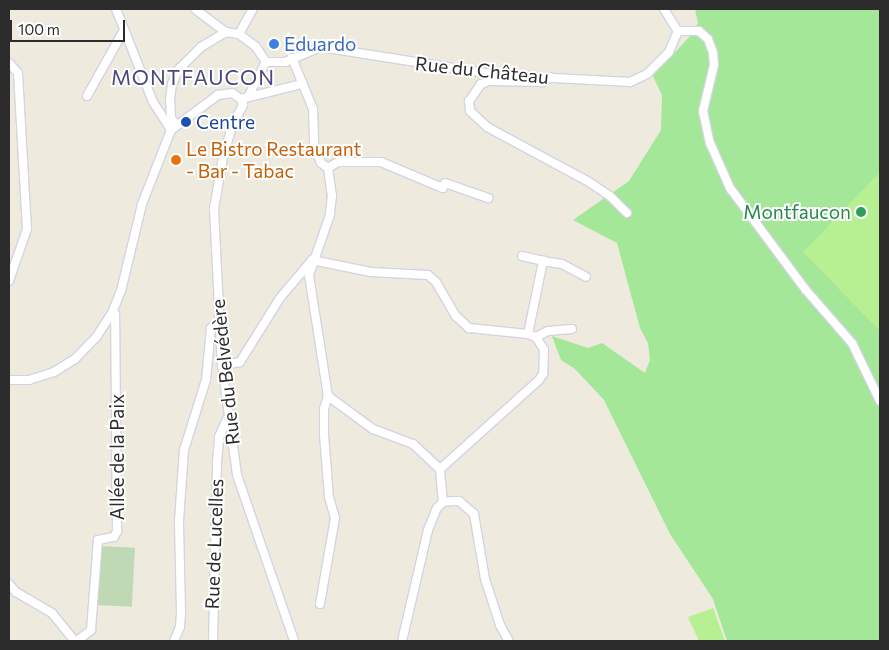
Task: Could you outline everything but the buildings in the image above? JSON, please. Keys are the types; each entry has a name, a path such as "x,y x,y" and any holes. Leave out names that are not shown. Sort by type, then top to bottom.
{"street":[{"path":"116,9 153,102 174,127"},
{"path":"195,9 226,32 239,34 256,47 266,62"},
{"path":"239,34 253,9"},
{"path":"664,9 678,31 699,31 708,39 714,53 714,66 702,111 710,143 724,176 767,240 852,343 880,401"},
{"path":"87,96 124,30"},
{"name":"Rue du Château","path":"266,62 292,58 321,47 490,74 630,82 647,74 669,52 678,31"},
{"path":"174,127 171,118 170,100 179,69 201,47 226,32"},
{"path":"292,58 313,109 314,144 322,163 328,168 332,195 330,215 312,260 309,275 315,326 328,396 324,409 324,435 329,497 335,518 320,604"},
{"name":"Rue du Belvédère","path":"266,62 245,98 226,150 214,209 218,323 227,419 237,475 294,641"},
{"path":"9,63 18,73 28,229 9,281"},
{"path":"550,78 543,82 489,81 481,84 469,101 470,111 487,127 589,182 610,196 626,213"},
{"path":"9,380 41,377 66,366 97,336 112,313 142,204 174,127 218,95 232,93 245,98 302,84"},
{"path":"328,168 338,162 381,162 443,188 445,183 488,198"},
{"path":"522,256 562,264 586,277"},
{"path":"312,260 371,272 428,275 456,316 469,328 532,335 548,331 572,329"},
{"path":"222,365 240,362 280,298 312,260"},
{"path":"440,469 543,374 544,350 532,335 543,261"},
{"name":"Allée de la Paix","path":"76,641 91,630 98,540 114,537 117,531 115,314 112,313"},
{"path":"174,641 180,628 181,611 179,521 184,450 206,380 211,328 218,323"},
{"path":"328,396 373,429 413,444 440,469 443,502 428,530 402,641"},
{"name":"Rue de Lucelles","path":"213,641 218,437 227,419"},
{"path":"443,502 459,500 474,514 485,579 504,641"},
{"path":"9,584 16,592 52,613 76,641"},
{"path":"500,625 509,641"}],"green space":[{"path":"695,9 880,9 880,641 727,641 713,599 670,534 604,400 575,369 561,360 552,336 588,348 602,343 645,373 650,360 648,343 640,328 617,243 573,220 629,181 661,130 662,95 653,76 691,35 698,23"},
{"name":"Montfaucon","path":"880,172 880,331 803,252"},
{"path":"100,546 135,548 132,607 97,605"},
{"path":"713,608 725,641 699,641 688,617"}],"place":[{"name":"Eduardo","path":"274,44"},
{"name":"Centre","path":"186,122"},
{"name":"Le Bistro Restaurant - Bar - Tabac","path":"176,160"},
{"name":"Montfaucon","path":"861,212"}],"district":[{"name":"MONTFAUCON","path":"193,77"}]}
